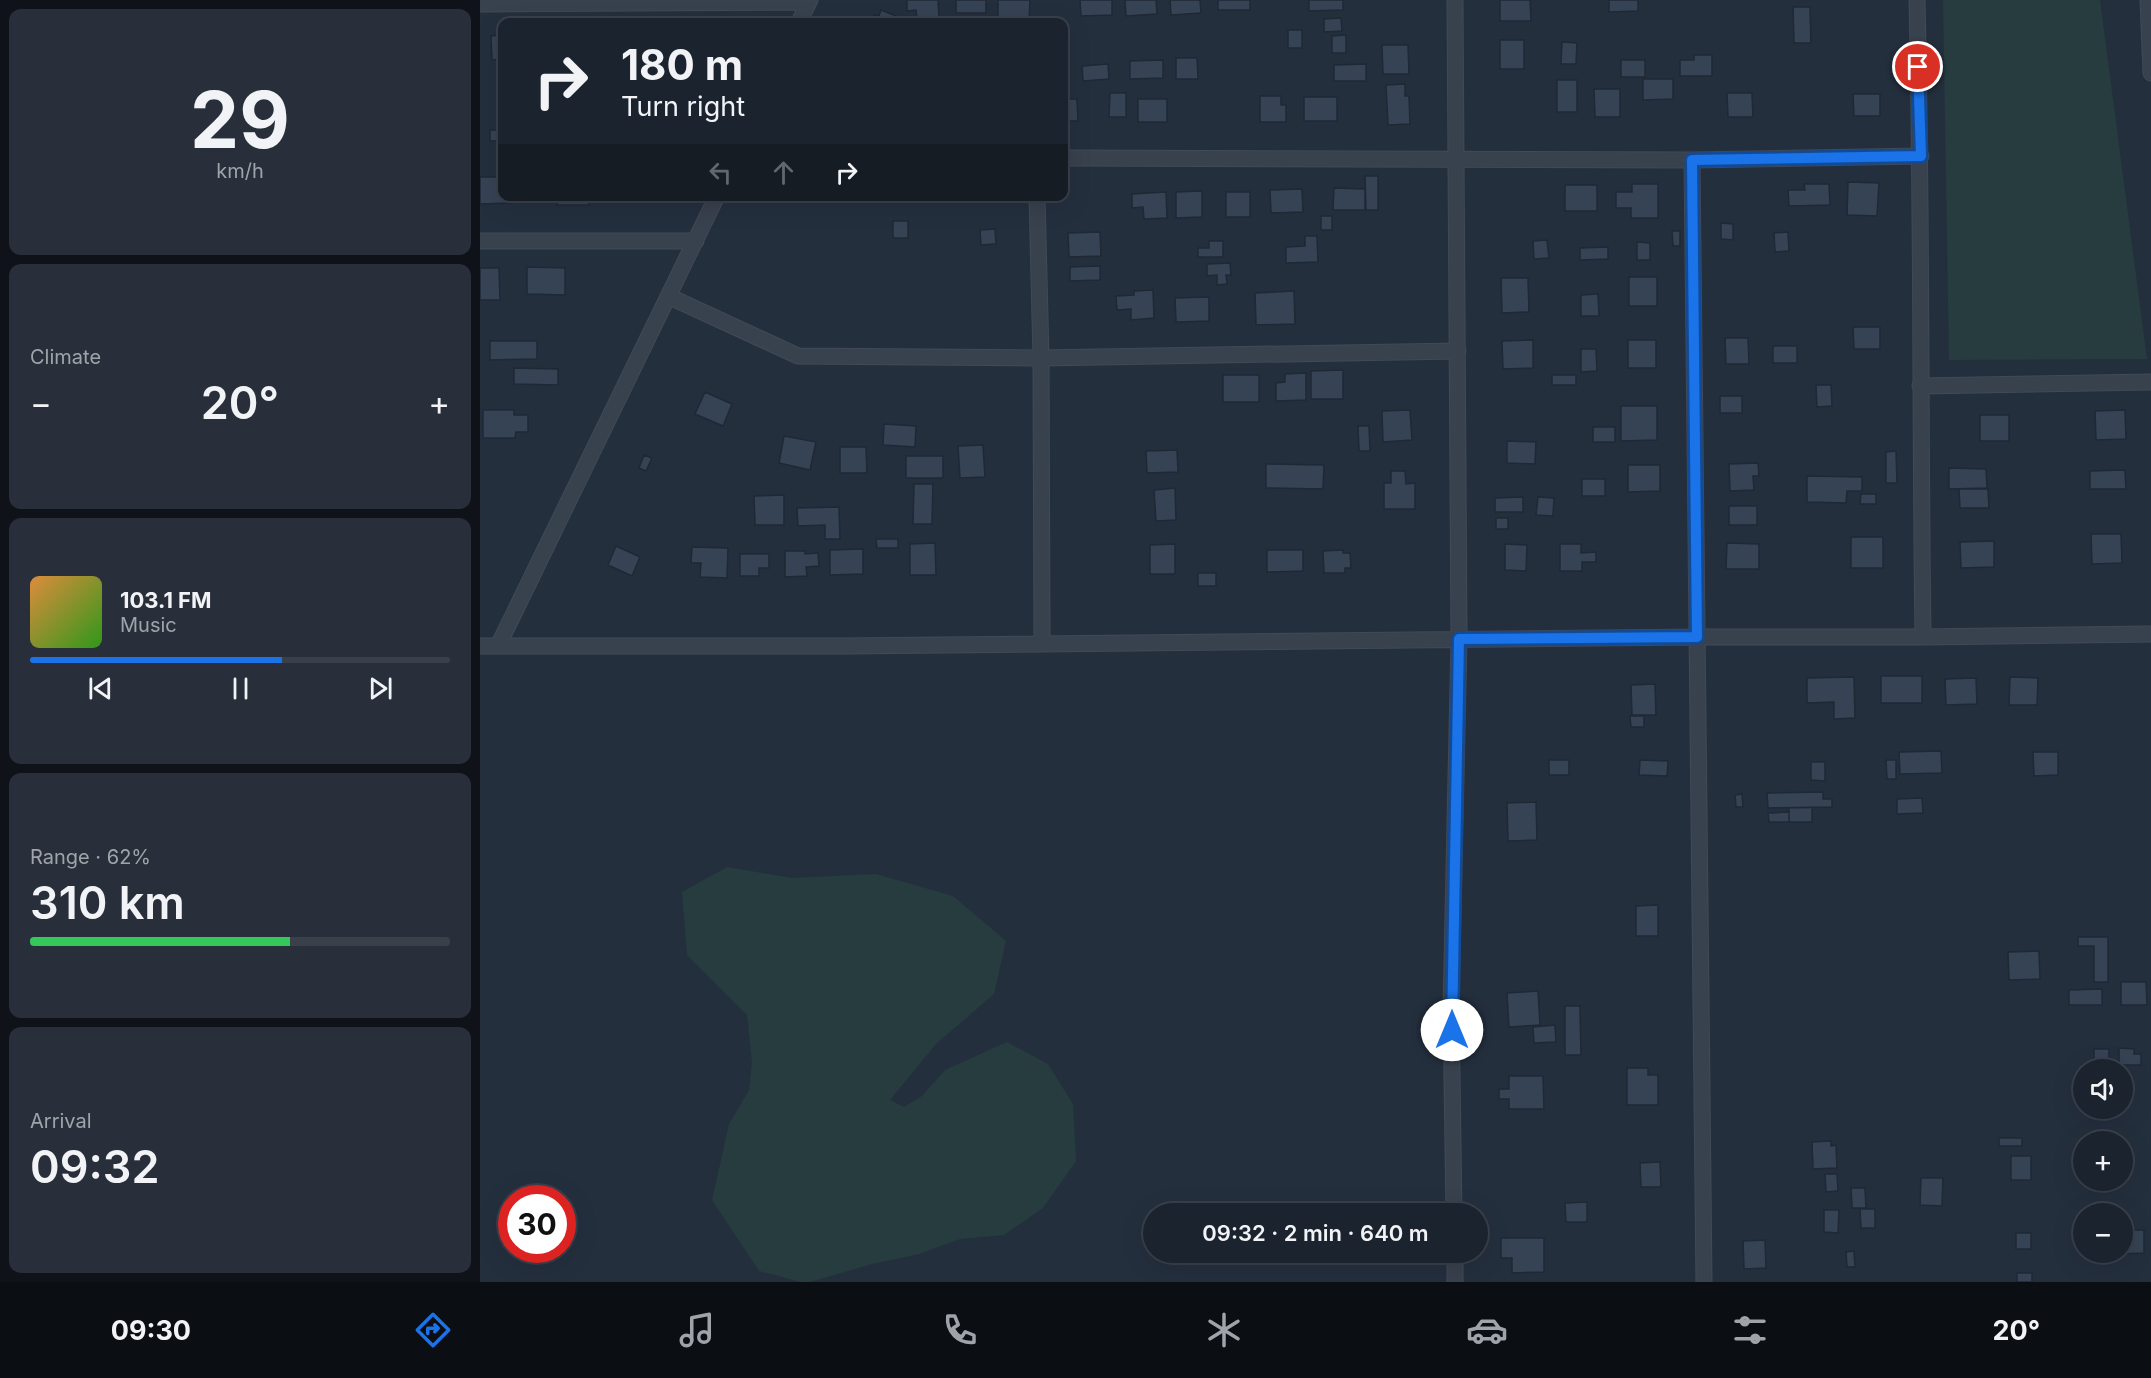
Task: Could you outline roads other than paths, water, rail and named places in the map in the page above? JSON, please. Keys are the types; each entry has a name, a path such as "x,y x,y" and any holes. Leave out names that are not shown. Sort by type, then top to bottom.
{"street":[{"path":"1454,1203 1451,1008 1459,639 1455,0"},
{"path":"1917,0 1921,156 1920,386 1923,637"},
{"path":"2148,0 2151,73"},
{"path":"480,4 809,1 801,18"},
{"path":"1068,158 1692,160 1921,156"},
{"path":"1692,160 1704,1282"},
{"path":"498,646 670,297 715,201"},
{"path":"1037,201 1041,358 1042,643"},
{"path":"480,241 696,241"},
{"path":"670,297 798,356 1041,358 1458,351"},
{"path":"1920,386 2151,382"},
{"path":"480,646 844,646 2151,634"},
{"path":"1455,1263 1455,1282"}]}
